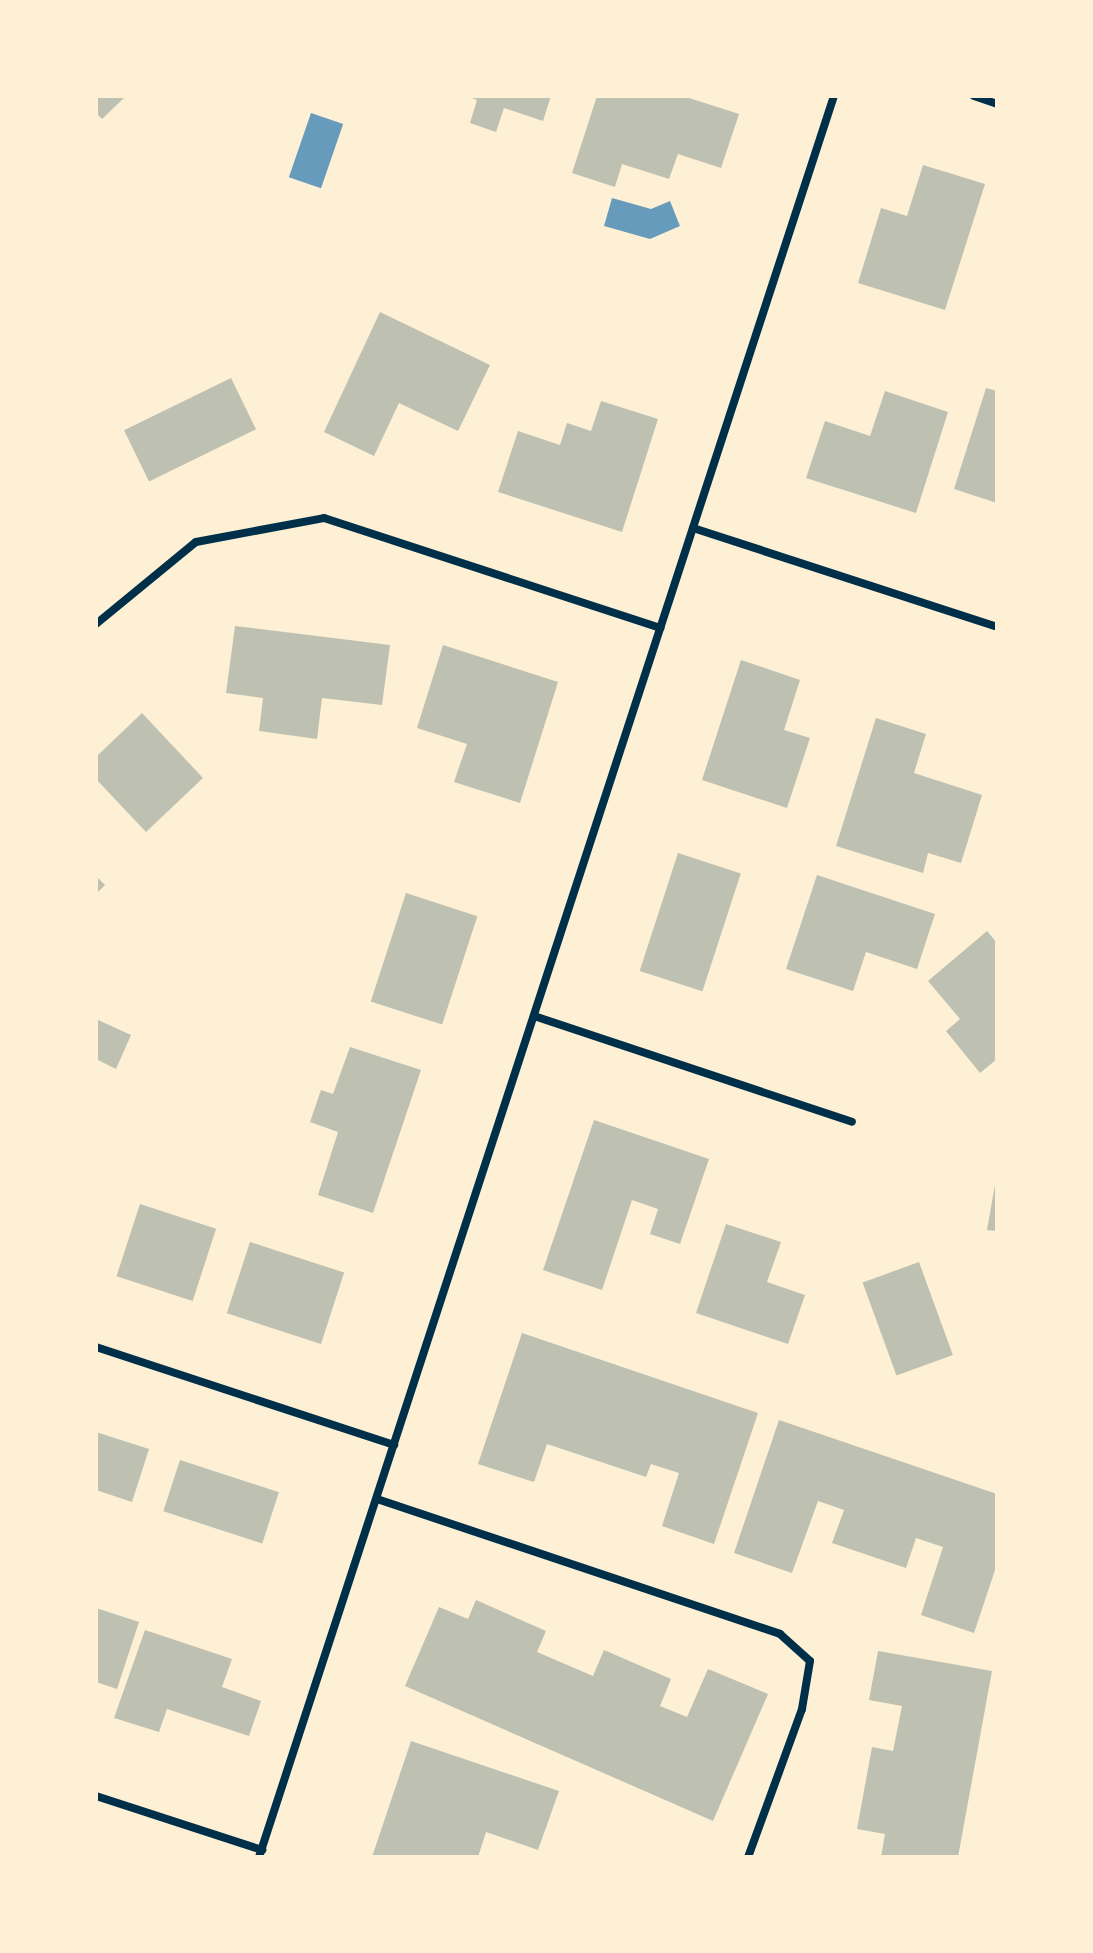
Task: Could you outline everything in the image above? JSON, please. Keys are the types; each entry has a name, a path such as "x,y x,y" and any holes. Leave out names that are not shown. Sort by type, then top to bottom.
{"street":[{"path":"96,1796 260,1854 834,96"},
{"path":"974,96 997,104"},
{"path":"96,624 196,542 324,518 661,628"},
{"path":"693,528 994,626"},
{"path":"534,1016 852,1122"},
{"path":"96,1347 394,1445"},
{"path":"377,1499 780,1634 810,1661 802,1709 748,1857"}],"water":[{"path":"311,113 343,124 321,188 289,177"},
{"path":"612,198 651,209 670,201 680,226 650,239 604,226"}],"building":[{"path":"96,96 126,96 102,119 96,113"},
{"path":"467,96 551,96 543,121 504,108 496,132 470,123 477,100"},
{"path":"597,96 683,96 739,114 721,168 678,154 669,179 622,164 615,187 572,173"},
{"path":"923,165 985,184 945,310 858,283 881,208 907,216"},
{"path":"380,312 490,365 458,431 399,403 374,456 324,432"},
{"path":"231,378 256,429 149,481 124,430"},
{"path":"986,388 997,391 997,503 954,489"},
{"path":"885,391 948,412 916,513 806,478 825,421 870,436"},
{"path":"601,401 658,419 622,532 498,492 518,431 560,445 567,423 591,431"},
{"path":"235,626 390,645 382,705 322,698 317,739 259,731 263,698 226,693"},
{"path":"443,645 558,682 520,803 454,782 467,744 417,728"},
{"path":"741,660 800,680 784,730 810,738 787,808 702,780"},
{"path":"142,713 203,778 146,832 96,779 96,757"},
{"path":"876,718 926,734 914,773 982,795 961,863 928,853 923,873 836,846"},
{"path":"678,853 741,873 702,991 640,971"},
{"path":"817,875 935,914 917,969 866,952 853,991 786,969"},
{"path":"96,876 105,885 96,894"},
{"path":"406,893 477,916 442,1025 371,1001"},
{"path":"987,931 997,943 997,1059 980,1073 946,1031 960,1019 928,981"},
{"path":"96,1019 131,1035 116,1069 96,1059"},
{"path":"350,1047 421,1070 373,1213 318,1195 338,1132 310,1122 321,1090 333,1094"},
{"path":"594,1120 709,1159 680,1244 650,1234 658,1209 632,1200 602,1290 543,1270"},
{"path":"997,1185 997,1231 987,1230"},
{"path":"140,1204 216,1229 193,1301 117,1276"},
{"path":"726,1224 781,1242 767,1282 805,1295 788,1344 696,1313"},
{"path":"250,1242 344,1273 321,1344 227,1313"},
{"path":"919,1262 953,1355 896,1376 863,1283"},
{"path":"522,1333 758,1413 714,1544 662,1526 679,1473 651,1464 646,1477 547,1444 534,1482 478,1464"},
{"path":"779,1420 997,1494 997,1564 974,1633 921,1615 943,1547 916,1538 906,1568 832,1543 844,1510 818,1501 792,1573 734,1553"},
{"path":"96,1432 149,1449 132,1502 96,1490"},
{"path":"180,1460 279,1492 262,1543 163,1511"},
{"path":"476,1600 546,1631 537,1652 593,1676 604,1650 671,1679 660,1706 687,1717 708,1669 768,1694 713,1821 405,1686 439,1607 468,1619"},
{"path":"96,1608 139,1622 117,1689 96,1682"},
{"path":"145,1630 232,1659 222,1687 261,1701 249,1736 167,1709 159,1732 114,1718"},
{"path":"878,1651 992,1671 958,1857 881,1857 885,1834 857,1829 872,1747 893,1751 902,1706 869,1700"},
{"path":"411,1741 559,1791 538,1850 486,1832 478,1857 372,1857"}]}
